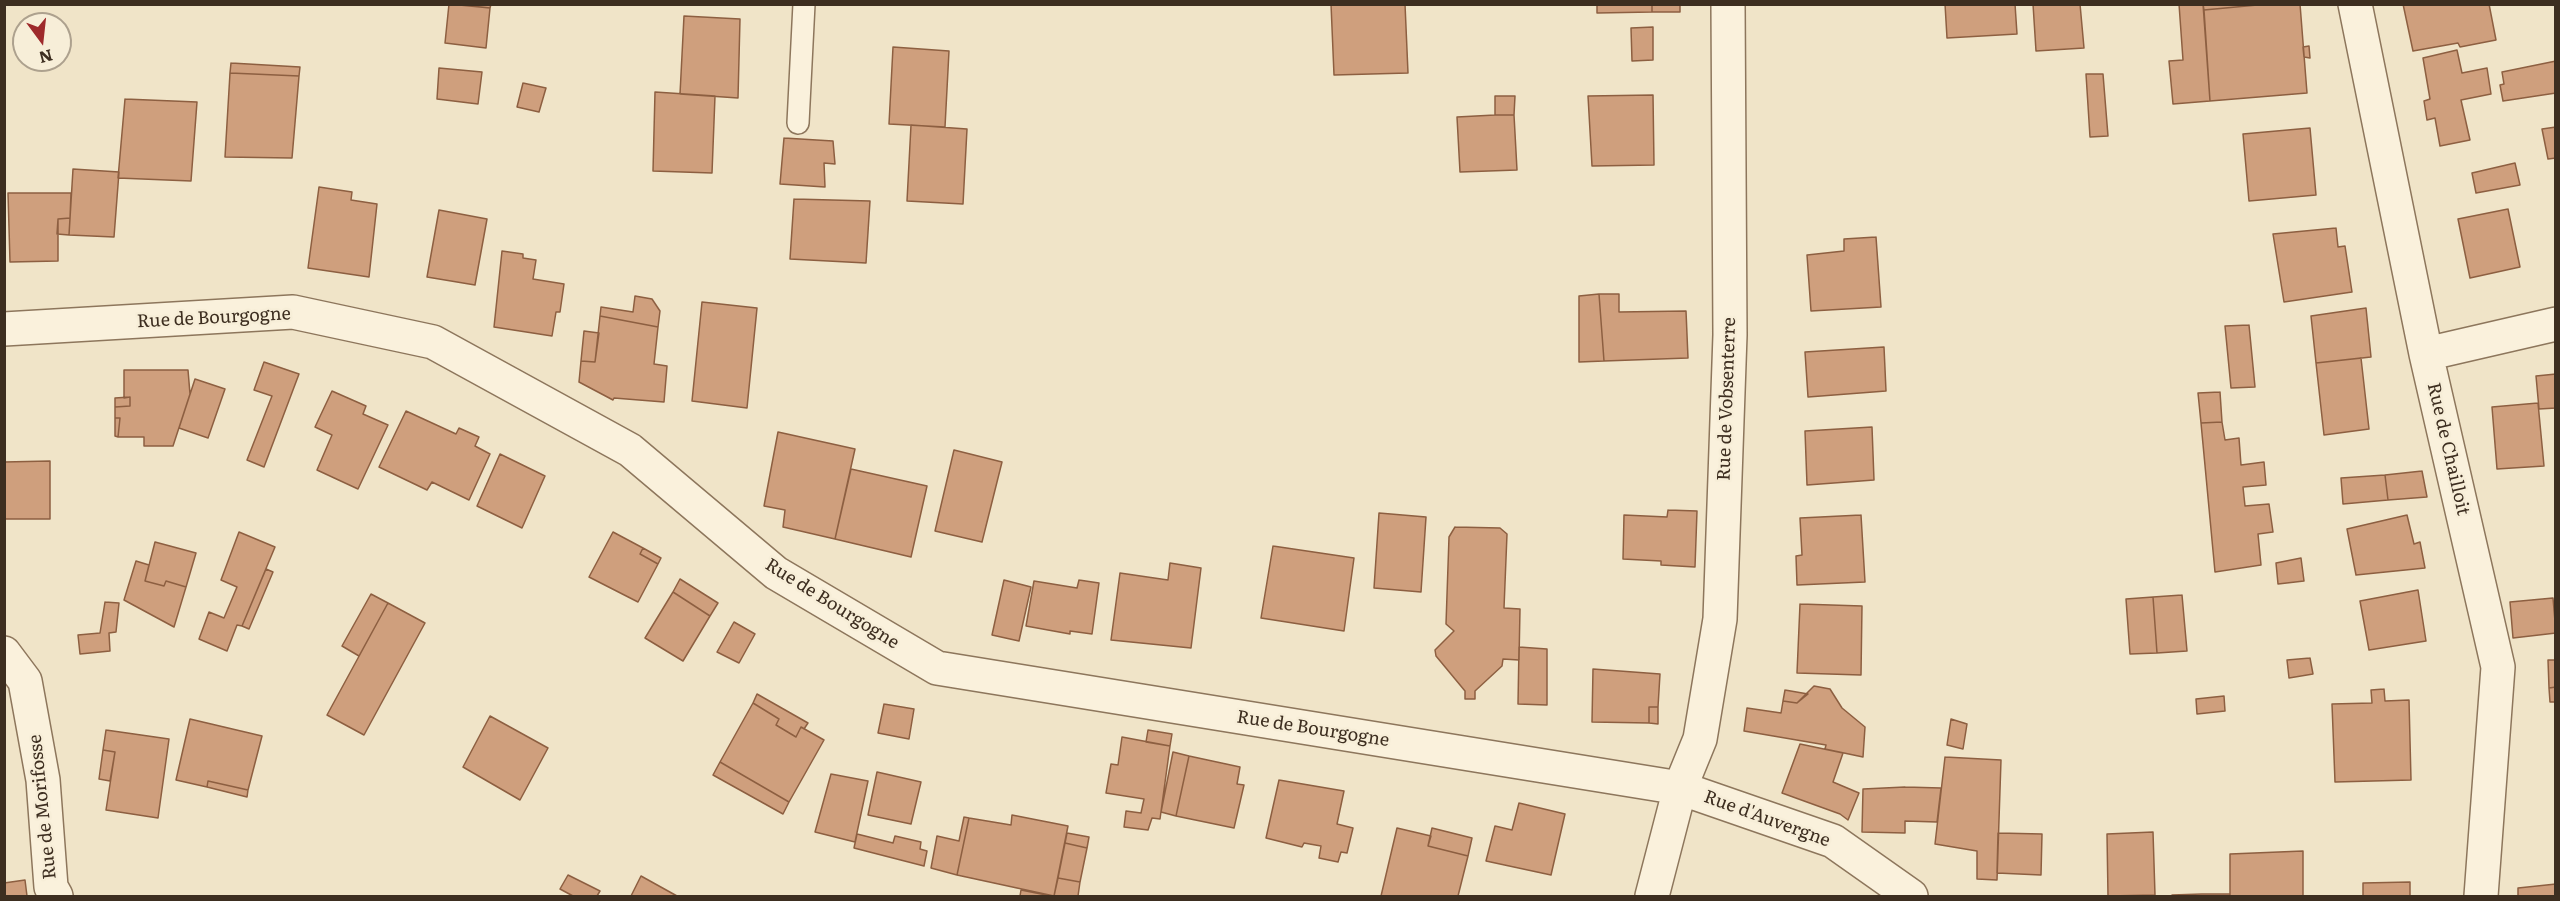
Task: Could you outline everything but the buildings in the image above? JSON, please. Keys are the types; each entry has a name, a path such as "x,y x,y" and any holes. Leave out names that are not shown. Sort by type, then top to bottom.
{"street":[{"name":"Rue de Vobsenterre","path":"1652,897 1680,788 1700,739 1720,619 1730,335 1728,4"},
{"name":"Rue de Chailloit","path":"2355,4 2426,354 2498,667 2481,897"},
{"name":"Rue de Bourgogne","path":"4,329 293,312 433,342 630,450 776,573 938,668 1680,788"},
{"path":"2426,354 2556,324"},
{"name":"Rue de Morifosse","path":"4,653 26,681 43,780 51,887 56,897"},
{"name":"Rue d'Auvergne","path":"1680,788 1833,841 1911,897"}],"lane":[{"path":"798,123 804,4"}]}
